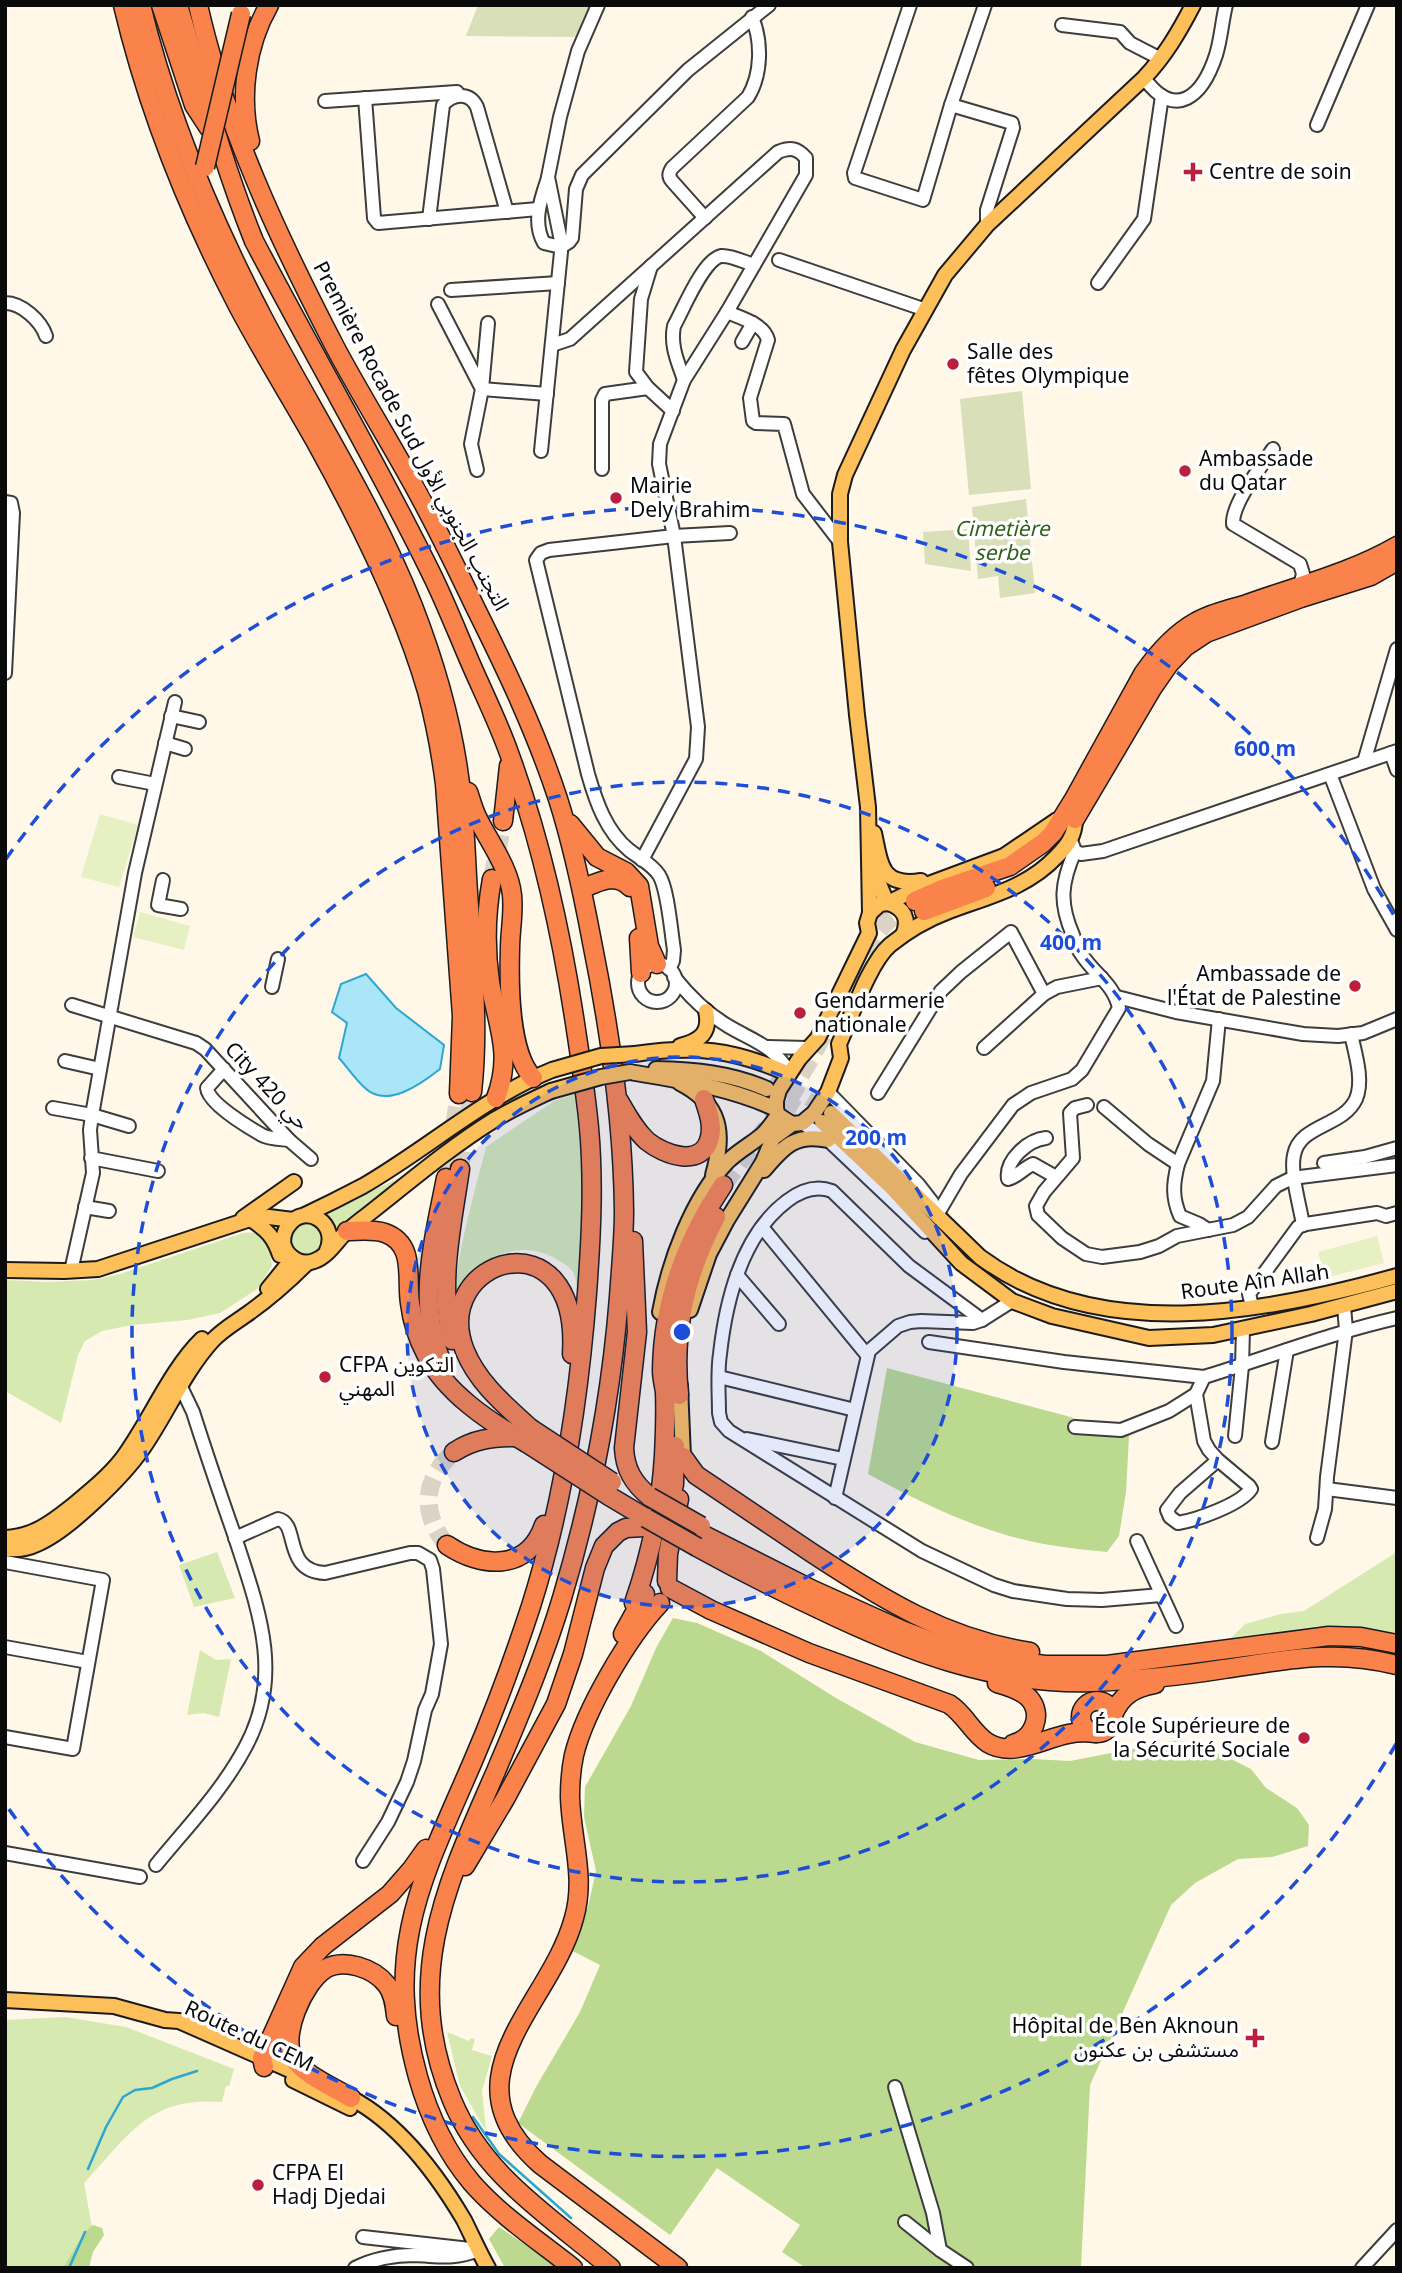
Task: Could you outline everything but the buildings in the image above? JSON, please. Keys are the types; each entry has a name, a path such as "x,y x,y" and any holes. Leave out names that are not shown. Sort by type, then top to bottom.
{"highway":[{"path":"123,5 157,94 182,143 215,222 400,576 433,662 449,725 462,800 475,1001 476,1060 466,1093 445,784 440,747 419,665 375,559 336,480 258,344 200,230 163,141 157,94 141,5"},
{"path":"161,5 194,105 216,136"},
{"path":"178,5 232,186 254,241 431,573 508,748 543,858 555,910 568,977 589,1127 589,1261 581,1363 572,1422 543,1563 532,1603 476,1753 419,1888 405,1955 404,1990 408,2037 428,2108"},
{"name":"Première Rocade Sud التجنب الجنوبي الأول","path":"198,5 223,93 261,192 337,350 416,489 503,663 532,729 562,813 582,889 604,1001 617,1097 621,1158"},
{"path":"261,192 246,117 246,81 252,47 269,5"},
{"path":"215,222 205,167 242,10"},
{"path":"1071,816 1143,674 1174,638 1196,621 1341,572 1397,546"},
{"path":"921,912 942,889 1010,866 1043,843 1071,816 1153,687 1185,647 1206,633 1371,576 1397,561"},
{"path":"503,821 509,775 508,748"},
{"path":"455,758 477,816 511,887 510,970 514,1025 519,1057 533,1078"},
{"path":"562,813 592,852 604,862 626,872 639,886 649,946 660,971"},
{"path":"582,889 613,878 624,881 631,889 641,950 660,971"},
{"path":"492,879 487,947 494,1005 505,1055 496,1098"},
{"path":"617,1097 634,1126 648,1142 666,1153 684,1157 699,1153 709,1142 711,1127 704,1099"},
{"path":"621,1158 629,1188 637,1332 624,1448 625,1462 647,1512"},
{"path":"611,2268 504,2180 474,2143 453,2103 438,2057 429,2000 433,1945 441,1909 461,1852 536,1675 561,1600 600,1443 615,1345 624,1214 621,1158"},
{"path":"478,1411 457,1388 437,1351 428,1305 432,1249 453,1173 445,1269 446,1306 455,1352 465,1375 476,1390 523,1436"},
{"path":"659,2268 521,2161 502,2137 492,2106 492,2082 499,2054 523,1999 557,1937 567,1902 569,1870 560,1794 564,1753 583,1702 626,1638 661,1593 676,1466 672,1393 662,1372 665,1332 676,1278 694,1232 728,1188"},
{"path":"678,2268 524,2149 503,2118 499,2093 502,2070 514,2036 563,1947 575,1918 580,1886 570,1796 574,1756 581,1734 626,1638 660,1493 672,1393 677,1374 677,1331 686,1291 728,1188"},
{"path":"347,1231 386,1233 403,1248 408,1261 410,1306 426,1354 449,1387 478,1411 783,1592 891,1634 935,1659 1011,1687 1029,1699 1036,1717 1031,1733 1018,1743 990,1745"},
{"path":"523,1436 506,1407 479,1376 466,1351 460,1330 463,1307 473,1284 487,1271 517,1262 532,1265 547,1274 554,1280 566,1302 572,1345 569,1396 572,1422"},
{"path":"454,1452 473,1441 523,1436"},
{"path":"626,1638 656,1615 681,1487 683,1457"},
{"path":"683,1457 696,1475 776,1529 863,1586 934,1625 976,1640 1034,1652 1094,1657 1173,1656"},
{"path":"447,1545 466,1556 487,1562 510,1560 526,1552 539,1538 559,1490"},
{"path":"441,1909 556,1704 573,1654 595,1568 604,1546 618,1532 647,1512"},
{"path":"661,1593 711,1610 826,1660 949,1704 958,1710 982,1739 990,1745 1009,1749 1067,1734 1106,1730 1120,1700 1133,1690 1220,1670"},
{"path":"891,1634 971,1653 1045,1665 1107,1665 1329,1636 1361,1637 1397,1644"},
{"path":"935,1659 981,1671 1039,1681 1091,1682 1220,1670 1320,1656 1348,1656 1397,1665"},
{"path":"1039,1681 1071,1693 1083,1710 1083,1724 1096,1732"},
{"path":"1032,1744 1068,1727 1092,1702 1101,1701 1109,1707 1113,1715"},
{"path":"351,2098 307,2071 295,2061 289,2049 287,2020 299,1975 313,1955 377,1905 411,1870 435,1834 476,1753"},
{"path":"261,2059 321,1971 337,1965 354,1966 380,1979 392,1993 406,2060 450,2154 480,2192 573,2268"}],"main road":[{"path":"950,876 906,883 892,879 879,859 868,807 856,715 840,542 840,494 845,475 903,351 945,275 987,225 1161,60 1178,35 1193,5"},
{"path":"868,807 870,913"},
{"path":"728,1188 765,1158 774,1138 814,1113 828,1092 840,1051 875,964 887,948 900,938 921,912 949,911 1011,890 1025,882 1073,845 1075,828 1071,816 1048,827 1004,856 874,907 867,923 869,933 884,943 900,938 906,927 903,911 896,905 887,903"},
{"path":"867,840 874,873 887,903"},
{"path":"840,1051 889,957 921,912"},
{"path":"728,1188 727,1162 764,1133 777,1112 779,1090 813,1043 869,933"},
{"path":"300,1261 288,1253 283,1239 288,1225 299,1218 364,1185 496,1098 533,1078 601,1056 635,1054 672,1048 694,1041 704,1033 708,1024 702,1008"},
{"path":"813,1043 831,1038 840,1051"},
{"path":"672,1048 735,1055 789,1073"},
{"path":"5,1538 19,1537 42,1529 108,1475 122,1459 199,1342 271,1287 300,1261 320,1258 347,1231 477,1131 551,1091 630,1072 650,1069 708,1072 770,1083 748,1068 711,1059 635,1054"},
{"path":"630,1072 738,1093 797,1124"},
{"path":"673,1079 704,1099 717,1119 720,1137 716,1164 728,1188"},
{"name":"Route Aîn Allah","path":"1397,1276 1306,1299 1212,1313 1152,1315 1073,1301 1007,1276 980,1257 937,1214 827,1117 961,1263 1012,1301 1063,1319 1149,1338 1213,1335 1344,1306 1397,1291"},
{"path":"728,1188 769,1164 795,1141 805,1138 828,1140"},
{"path":"227,1226 262,1206 294,1182"},
{"path":"5,1270 98,1269 227,1226 269,1217 320,1219 329,1231 326,1253"},
{"path":"252,1220 274,1238 281,1259 280,1277"},
{"path":"5,1549 36,1545 75,1518 131,1464 203,1351 215,1337 288,1282 300,1261"},
{"path":"672,1393 683,1457"},
{"path":"5,2000 114,2006 165,2020"},
{"name":"Route du CEM","path":"165,2020 180,2029 261,2059 395,2131"},
{"name":"Route du CEM","path":"165,2020 178,2021 351,2098 371,2110 395,2131 440,2182 488,2268"}],"street":[{"path":"598,5 578,51 538,209 542,241 561,247 572,238 576,189 582,175 688,70 769,5"},
{"path":"910,5 854,173 855,178 923,200 951,105 985,5"},
{"path":"1144,78 1151,88 1176,102 1192,96 1203,82 1216,56 1226,5"},
{"path":"1317,125 1368,5"},
{"path":"705,218 671,181 669,173 672,167 748,97 753,89 758,61 758,34 752,17"},
{"path":"1062,26 1120,32 1130,43 1161,60"},
{"path":"325,101 457,92"},
{"path":"429,219 443,105 450,98 467,96 477,107 506,212"},
{"path":"1098,282 1144,219 1162,96"},
{"path":"365,99 374,218 378,223 538,209"},
{"path":"951,105 1012,123 1013,128 987,210 987,225"},
{"path":"552,345 570,339 778,152 789,148 800,151 806,158 806,175 727,312 684,380 659,452 659,464 674,536 698,727 698,749 686,780 642,860"},
{"path":"541,451 561,247 548,177"},
{"path":"684,380 673,345 674,326 703,271 711,261 720,256 754,265"},
{"path":"779,260 926,310"},
{"path":"651,266 641,299 636,372 648,388 673,411"},
{"path":"451,290 558,284"},
{"path":"5,303 13,303 33,316 46,336"},
{"path":"438,304 482,389"},
{"path":"727,312 754,323 766,332 768,340 751,392 753,421 784,424 803,494 840,542"},
{"path":"477,470 471,444 482,389 488,323"},
{"path":"743,342 754,323"},
{"path":"602,468 602,400 605,394 648,388"},
{"path":"482,389 547,394"},
{"path":"1273,449 1236,508 1232,521 1300,564 1303,570 1300,585"},
{"path":"5,502 11,503 13,513 5,673"},
{"path":"702,1008 666,999 654,1002 642,995 638,982 673,961 674,950 664,886 657,873 627,849 612,831 597,803 536,564 538,556 545,551 674,536 730,533"},
{"path":"1364,762 1397,649"},
{"path":"71,1271 93,1173 90,1130 92,1115 135,873 175,702"},
{"path":"172,716 198,722"},
{"path":"165,743 186,749"},
{"path":"1073,845 1081,854 1103,851 1394,752 1397,770"},
{"path":"1330,774 1374,889 1397,930"},
{"path":"119,777 155,784"},
{"path":"937,1214 961,1174 1013,1105 1031,1093 1072,1079 1082,1070 1119,1008 1117,997 1081,955 1065,915 1062,897 1073,845"},
{"path":"163,880 158,905 181,909"},
{"path":"878,1093 941,991 1010,932 1044,994"},
{"path":"272,988 278,959"},
{"path":"660,971 673,992 666,999"},
{"path":"660,971 702,1008 728,1026 768,1047 789,1073"},
{"path":"984,1048 1044,994 1057,986 1102,978"},
{"path":"1117,997 1176,1012 1303,1034 1338,1036 1363,1033 1397,1019"},
{"name":"City 420 حي","path":"72,1005 195,1043 213,1055 289,1140 312,1159"},
{"path":"1191,1233 1175,1205 1173,1187 1178,1164 1213,1081 1219,1019"},
{"path":"1303,1225 1293,1157 1304,1136 1340,1116 1356,1099 1359,1073 1351,1034"},
{"path":"768,1047 813,1043"},
{"path":"65,1061 100,1069"},
{"path":"223,1069 207,1088 209,1097 224,1111 264,1136 289,1140"},
{"path":"828,1092 918,1184 932,1202 937,1214"},
{"path":"1087,1105 1075,1108 1070,1113 1073,1158 1036,1206 1038,1215 1049,1227 1086,1254 1102,1257 1140,1252 1177,1236 1233,1225 1243,1221 1276,1186 1295,1178 1397,1165"},
{"path":"1104,1107 1148,1144 1178,1164"},
{"path":"53,1108 130,1126"},
{"path":"797,1124 828,1140 901,1211 961,1263"},
{"path":"1046,1138 1030,1143 1021,1150 1010,1164 1008,1178 1013,1178 1033,1164 1056,1177"},
{"path":"1324,1163 1365,1157 1397,1148"},
{"path":"92,1158 158,1171"},
{"path":"982,1320 909,1266 832,1191 818,1188 805,1190 780,1206 762,1227 746,1252 737,1275 720,1355 721,1422 729,1432 922,1551 1013,1591 1067,1600 1161,1595"},
{"path":"85,1207 109,1211"},
{"path":"1252,1306 1249,1294 1298,1227 1377,1213 1386,1216 1397,1213"},
{"path":"1180,1216 1208,1230"},
{"path":"762,1227 866,1355"},
{"path":"737,1275 779,1324"},
{"path":"835,1498 866,1355 898,1326 910,1322 964,1324 982,1320 1012,1301"},
{"path":"1317,1538 1325,1509 1346,1330 1344,1306"},
{"path":"929,1342 1064,1363 1205,1377 1346,1330 1397,1318"},
{"path":"1235,1436 1243,1329"},
{"path":"1272,1443 1287,1350"},
{"path":"719,1377 855,1410"},
{"path":"1075,1427 1121,1430 1169,1411 1196,1394 1205,1377"},
{"path":"156,1865 238,1761 260,1710 266,1664 263,1628 193,1412 181,1387"},
{"path":"1196,1394 1204,1441 1209,1450 1250,1486 1249,1493 1203,1516 1178,1523 1170,1517 1167,1510 1180,1493 1218,1460"},
{"path":"740,1437 844,1459"},
{"path":"1326,1489 1397,1497"},
{"path":"235,1538 278,1519 284,1520 289,1524 292,1546 297,1556 316,1573 410,1553 418,1553 430,1560 435,1582 440,1644 432,1694 425,1710 407,1782 388,1822 363,1861"},
{"path":"1136,1541 1176,1626"},
{"path":"5,1562 103,1580 73,1749 5,1737"},
{"path":"5,1647 88,1662"},
{"path":"5,1853 140,1877"},
{"path":"895,2087 933,2213 940,2250"},
{"path":"905,2222 967,2268"},
{"path":"1364,2267 1397,2230"},
{"path":"363,2237 478,2250"},
{"path":"355,2268 389,2257 412,2255 445,2258 478,2250"}],"green space":[{"path":"478,5 593,5 578,37 466,36"},
{"path":"1022,391 1031,489 969,495 960,399"},
{"name":"Cimetière serbe","path":"1026,499 1035,593 1000,598 998,576 978,579 972,507"},
{"path":"968,529 971,571 925,564 923,532"},
{"path":"100,814 138,825 119,887 81,877"},
{"path":"140,912 190,926 184,950 133,937"},
{"path":"575,1094 584,1196 578,1293 573,1272 559,1260 532,1250 507,1252 484,1263 465,1281 458,1293 452,1317 460,1252 486,1147 554,1101"},
{"path":"480,1127 333,1236 322,1215 401,1177"},
{"path":"306,1223 317,1228 322,1239 317,1250 306,1255 295,1250 290,1239 295,1228"},
{"path":"260,1232 269,1243 272,1266 257,1289 220,1313 102,1331 85,1341 78,1355 61,1423 5,1391 5,1280 93,1280 120,1274 243,1233"},
{"path":"1377,1236 1384,1263 1325,1278 1318,1252"},
{"path":"887,1368 1067,1416 1129,1436 1126,1492 1119,1536 1107,1552 1043,1544 988,1529 901,1492 868,1474"},
{"path":"217,1552 235,1598 194,1607 179,1565"},
{"path":"1397,1552 1397,1633 1320,1626 1231,1638 1245,1624 1304,1611"},
{"path":"673,1618 697,1623 761,1651 836,1698 915,1742 979,1760 1070,1761 1178,1740 1225,1756 1251,1769 1266,1788 1297,1808 1309,1825 1308,1846 1272,1857 1238,1859 1195,1883 1171,1905 1090,2085 1081,2268 806,2268 782,2252 800,2225 717,2168 670,2235 518,2123 580,2012 600,1965 567,1948 588,1907 596,1871 584,1817 585,1787 631,1706 656,1648"},
{"path":"200,1650 216,1660 231,1659 219,1717 204,1713 187,1715"},
{"path":"65,2017 126,2027 234,2069 222,2102 176,2105 158,2112 128,2135 84,2183 93,2233 81,2268 5,2268 5,2020"},
{"path":"447,2032 469,2041 471,2038 475,2039 472,2050 492,2056 482,2091 486,2131 460,2086"},
{"path":"93,2225 102,2228 104,2235 93,2252 89,2268 63,2268 85,2232"},
{"path":"499,2227 558,2268 505,2268 489,2239"}],"water":[{"path":"366,974 396,1008 444,1045 440,1069 414,1087 393,1095 374,1094 365,1088 339,1058 347,1023 332,1012 341,984"}],"waterway":[{"path":"88,2169 106,2127 123,2097 135,2090 152,2088 197,2071"},
{"path":"473,2117 499,2154 571,2218"},
{"path":"69,2268 85,2232"}],"tunnel":[{"path":"492,879 503,821"},
{"path":"865,953 875,935 886,923 915,901"},
{"path":"723,1185 791,1091 825,1031"},
{"path":"772,1077 830,1112"},
{"path":"768,1090 820,1121"},
{"path":"460,1169 472,1092"},
{"path":"446,1178 459,1094"},
{"path":"447,1545 432,1521 429,1497 436,1473 454,1452"}],"place":[{"name":"Centre de soin","path":"1193,172"},
{"name":"Salle des fêtes Olympique","path":"953,364"},
{"name":"Ambassade du Qatar","path":"1185,471"},
{"name":"Mairie Dely Brahim","path":"616,498"},
{"name":"Ambassade de l'État de Palestine","path":"1355,986"},
{"name":"Gendarmerie nationale","path":"800,1013"},
{"name":"CFPA التكوين المهني","path":"325,1377"},
{"name":"École Supérieure de la Sécurité Sociale","path":"1304,1738"},
{"name":"Hôpital de Ben Aknoun مستشفى بن عكنون","path":"1255,2038"},
{"name":"CFPA El Hadj Djedai","path":"258,2185"}]}
